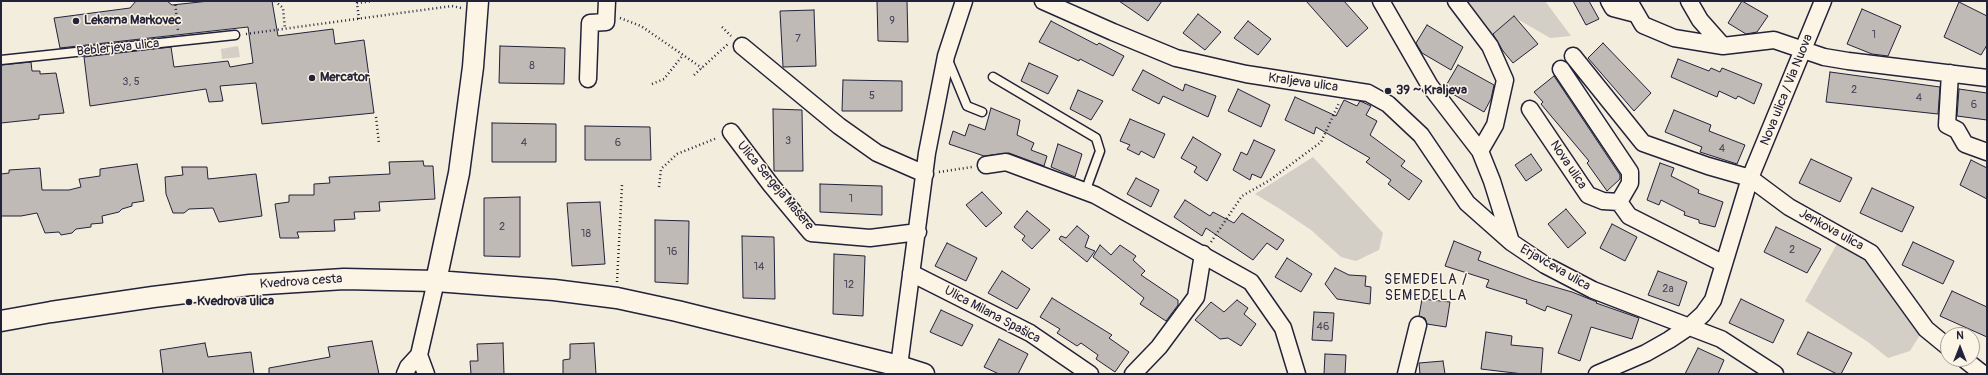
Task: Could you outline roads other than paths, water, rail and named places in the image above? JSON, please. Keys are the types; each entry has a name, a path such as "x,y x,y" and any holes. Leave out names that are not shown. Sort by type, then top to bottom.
{"street":[{"path":"405,374 408,367 419,355 459,173 473,67 478,1"},
{"path":"899,366 925,174 946,56 964,1"},
{"name":"Kraljeva ulica","path":"1043,1 1176,58 1246,74 1346,89 1368,94 1388,104 1403,116 1421,135 1467,203 1511,242"},
{"name":"Erjavčeva ulica","path":"1381,1 1430,86 1480,151 1492,181 1511,242 1545,265 1593,290 1721,339 1776,374"},
{"path":"1456,1 1490,46 1505,80 1495,125 1480,151"},
{"path":"1609,1 1613,8 1633,7 1643,25 1674,38 1723,46 1774,40 1824,57 1848,62 1987,78"},
{"path":"1689,1 1700,20 1723,46"},
{"name":"Nova ulica / Via Nuova","path":"1597,374 1646,353 1690,326 1703,314 1713,300 1750,178 1823,1"},
{"path":"588,80 590,23 606,22 607,8"},
{"path":"735,43 839,126 877,153 925,174"},
{"path":"1573,56 1643,142 1708,166 1750,178"},
{"path":"1561,70 1630,172 1630,183 1618,202 1629,216 1724,264"},
{"path":"1950,73 1947,125 1957,130 1965,144 1987,152"},
{"name":"Nova ulica","path":"1530,109 1588,195 1603,201 1618,202"},
{"name":"Ulica Sergeja Mašere","path":"731,132 771,185 811,233 870,238 918,232"},
{"path":"986,165 1006,162 1096,195 1251,282 1283,328 1296,374"},
{"name":"Jenkova ulica","path":"1750,178 1789,207 1871,253 1926,329 1940,340"},
{"path":"1133,374 1159,347 1196,297 1203,254"},
{"name":"Ulica Milana Spašica","path":"911,273 1030,333 1090,374"},
{"name":"Kvedrova cesta","path":"1,321 146,298 250,285 344,279 436,281 554,290 617,298 684,312 899,366 924,374"},
{"path":"1406,374 1418,325"},
{"path":"419,355 426,374"},
{"path":"1974,367 1983,374"}],"lane":[{"name":"Beblerjeva ulica","path":"1,60 235,36"},
{"path":"946,56 967,106 982,112"},
{"path":"993,78 1096,138 1100,150 1085,192"}],"place":[{"name":"Lekarna Markovec","path":"76,21"},
{"name":"Mercator","path":"312,78"},
{"name":"39 ~ Kraljeva","path":"1388,91"},
{"name":"Kvedrova ulica","path":"189,302"}],"district":[{"name":"SEMEDELA / SEMEDELLA","path":"1426,288"}]}
